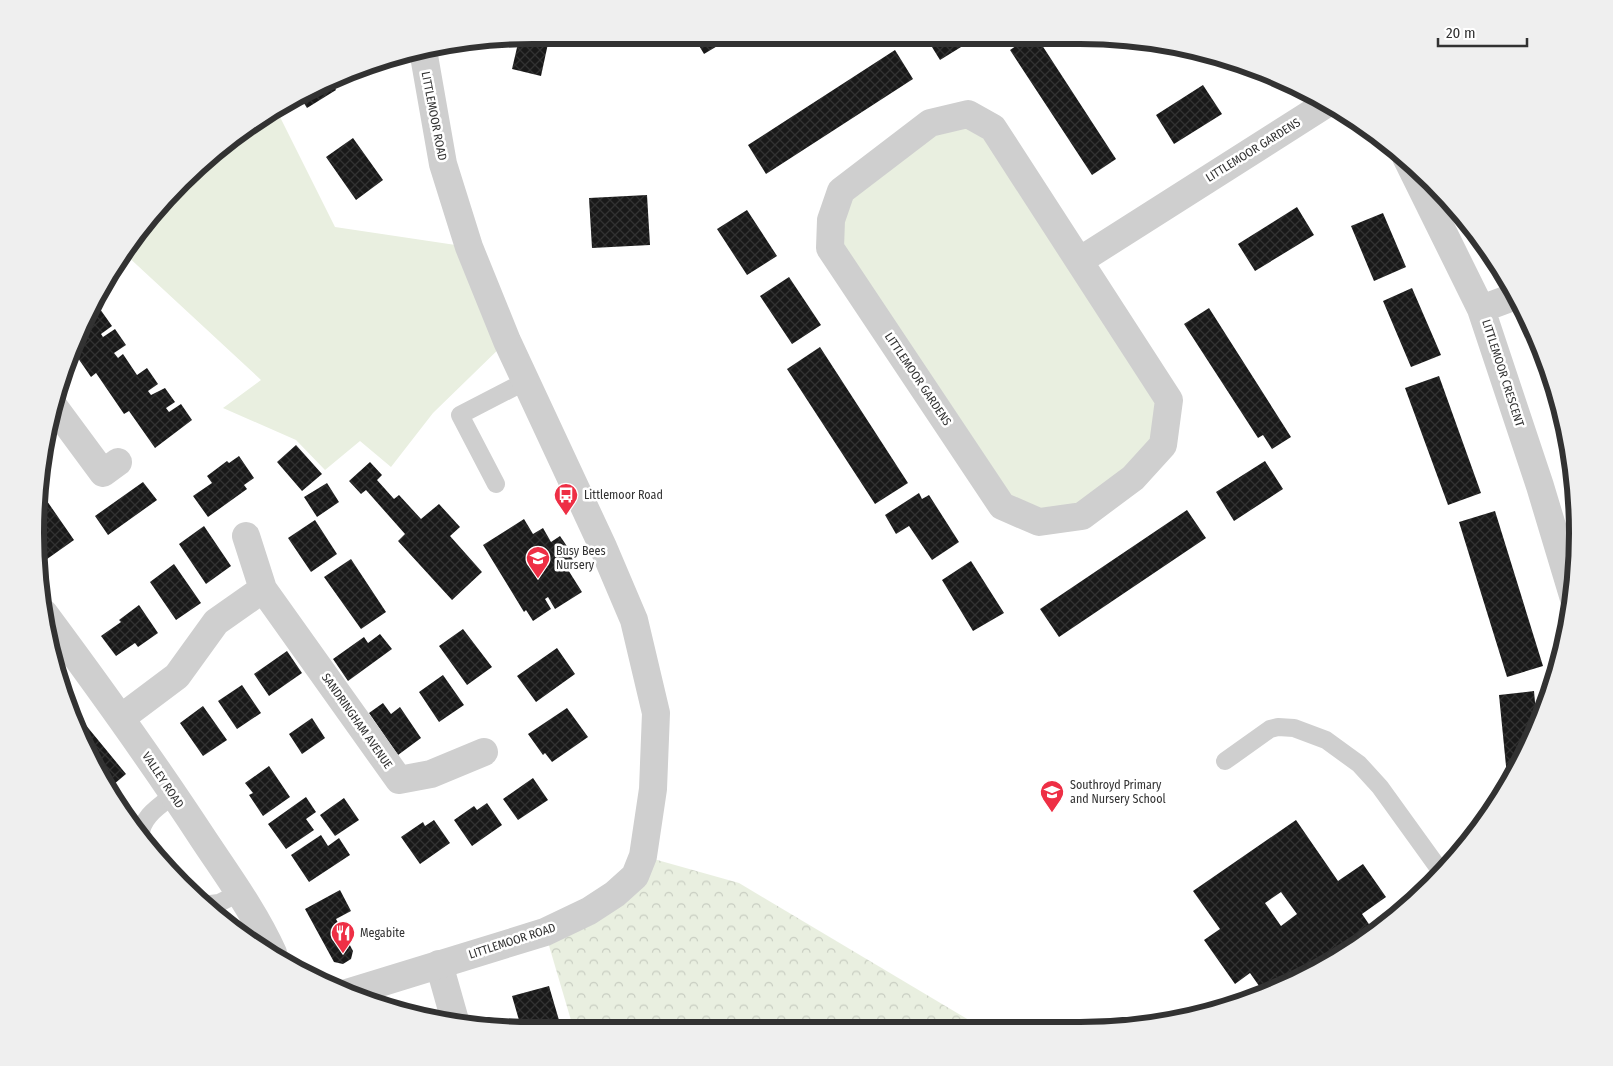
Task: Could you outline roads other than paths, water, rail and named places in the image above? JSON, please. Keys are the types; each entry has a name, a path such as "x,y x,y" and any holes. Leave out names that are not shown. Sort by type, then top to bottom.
{"street":[{"name":"LITTLEMOOR ROAD","path":"359,990 545,932 589,911 615,894 635,876 643,856 653,789 656,713 634,620 603,547 500,324 469,247 443,164 423,56"},
{"name":"LITTLEMOOR GARDENS","path":"1079,261 1321,107"},
{"name":"LITTLEMOOR GARDENS","path":"968,114 993,128 1079,261 1169,400 1163,445 1133,478 1082,516 1039,522 1002,506 830,248 831,220 841,190 930,123 968,114"},
{"name":"LITTLEMOOR CRESCENT","path":"1416,178 1481,309 1540,486 1567,576"},
{"path":"1481,309 1509,298"},
{"path":"59,413 103,473 118,462"},
{"name":"SANDRINGHAM AVENUE","path":"246,536 263,589 399,780 432,774 484,752"},
{"path":"121,718 177,676 216,622 263,589"},
{"name":"VALLEY ROAD","path":"52,623 174,795 238,893 269,945"},
{"path":"439,964 454,1016"}],"lane":[{"path":"496,484 460,415 526,381"},
{"path":"1225,761 1270,729 1278,727 1294,728 1326,740 1358,764 1380,787 1437,867"},
{"path":"143,828 145,820 156,808 174,795"},
{"path":"213,904 219,903 238,893"}],"place":[{"name":"Littlemoor Road","path":"566,516"},
{"name":"Busy Bees Nursery","path":"538,579"},
{"name":"Southroyd Primary and Nursery School","path":"1052,813"},
{"name":"Megabite","path":"343,954"}]}
